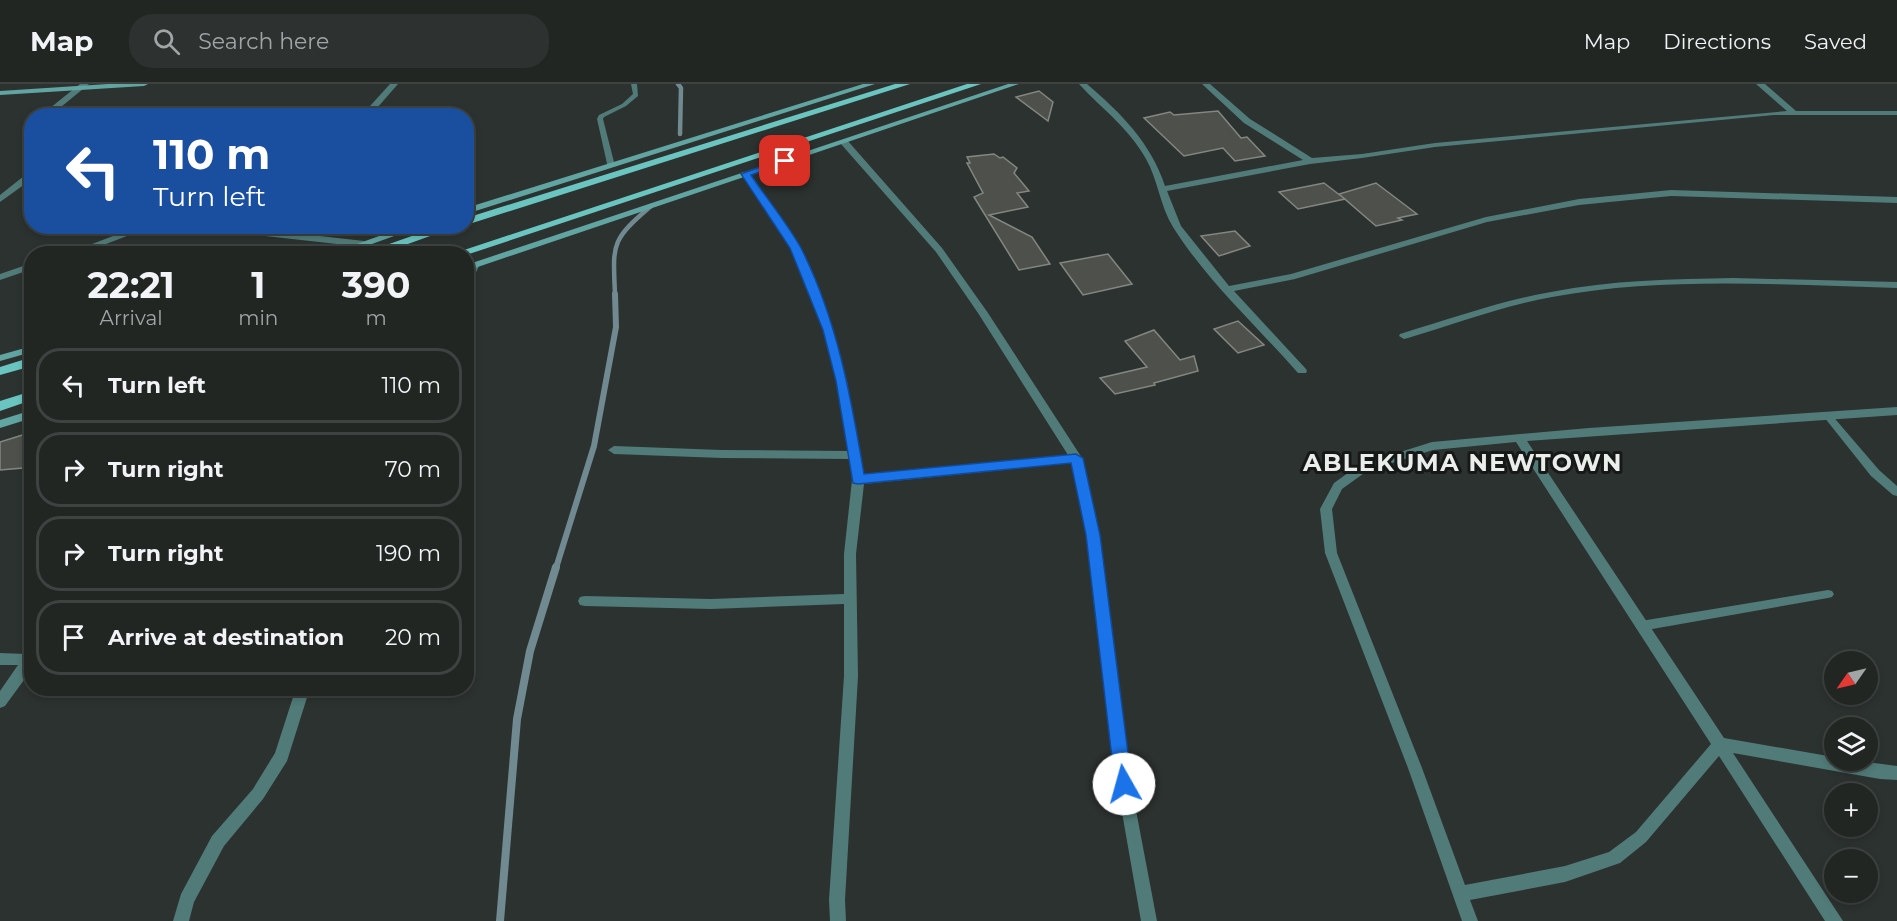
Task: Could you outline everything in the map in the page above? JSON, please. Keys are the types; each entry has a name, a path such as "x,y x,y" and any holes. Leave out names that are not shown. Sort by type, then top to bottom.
{"main road":[{"path":"474,219 905,84"},
{"path":"474,249 976,84"},
{"path":"377,246 423,234"},
{"path":"0,371 24,363"},
{"path":"0,406 24,398"}],"street":[{"path":"0,93 83,86 144,84"},
{"path":"372,108 394,84"},
{"path":"474,209 871,84"},
{"path":"474,266 1015,84"},
{"path":"1083,84 1112,109 1152,162 1168,208 1178,226 1227,289 1302,371"},
{"path":"1206,84 1247,121 1310,161"},
{"path":"1760,84 1794,113"},
{"path":"54,108 83,86"},
{"path":"1162,189 1310,161 1435,145 1721,117 1794,113 1897,113"},
{"path":"844,142 939,250 983,313 1076,458 1093,535 1124,784 1149,921"},
{"path":"746,174 795,248 828,330 842,381 855,455 858,480 850,554 851,676 837,900 838,921"},
{"path":"0,199 24,180"},
{"path":"1227,289 1292,277 1486,220 1579,202 1671,193 1897,200"},
{"path":"93,246 126,234"},
{"path":"260,234 345,246"},
{"path":"373,246 400,234"},
{"path":"0,277 24,269"},
{"path":"1404,336 1531,299 1571,291 1655,284 1897,285"},
{"path":"0,358 24,351"},
{"path":"1470,921 1415,768 1331,553 1326,509 1338,486 1363,468 1432,446 1897,411"},
{"path":"0,424 24,416"},
{"path":"1519,438 1835,921"},
{"path":"614,450 855,455"},
{"path":"858,480 1076,458"},
{"path":"585,601 711,604 850,599"},
{"path":"0,659 24,658"},
{"path":"0,702 24,668"},
{"path":"181,921 188,900 218,841 258,794 282,756 301,696"},
{"path":"1459,894 1565,874 1614,858 1641,837 1720,744"},
{"path":"1720,744 1897,773"}],"lane":[{"path":"611,166 600,119 601,116 632,101 636,95 634,84"},
{"path":"1827,415 1875,473 1897,492"},
{"path":"1641,626 1828,594"}],"building":[{"path":"1039,91 1053,102 1048,121 1016,97"},
{"path":"1218,111 1241,138 1247,137 1265,156 1235,161 1223,148 1184,156 1144,118 1170,112 1174,115"},
{"path":"994,154 1000,158 1003,157 1017,168 1014,173 1029,191 1017,193 1028,207 989,215 1032,237 1050,264 1019,270 974,197 983,193 967,163 970,163 967,157"},
{"path":"1324,183 1345,199 1298,209 1279,192"},
{"path":"1376,183 1417,214 1376,226 1339,194"},
{"path":"1235,231 1250,246 1219,256 1201,236"},
{"path":"1108,254 1132,284 1083,295 1060,263"},
{"path":"1238,321 1264,345 1238,353 1214,329"},
{"path":"1154,330 1180,360 1194,356 1198,371 1154,383 1155,385 1115,394 1100,378 1147,367 1125,341"},
{"path":"24,434 23,468 0,470 0,442"}],"waterway":[{"path":"678,84 681,88 680,134"},
{"path":"615,295 614,264 617,244 628,228 651,206"},
{"path":"556,568 594,446 616,327 615,294"},
{"path":"500,921 517,719 530,651 556,567"}],"district":[{"name":"ABLEKUMA NEWTOWN","path":"1463,463"}],"route":[{"path":"785,161 746,174 795,248 828,330 842,381 858,480 1076,458 1093,535 1124,784"}]}
